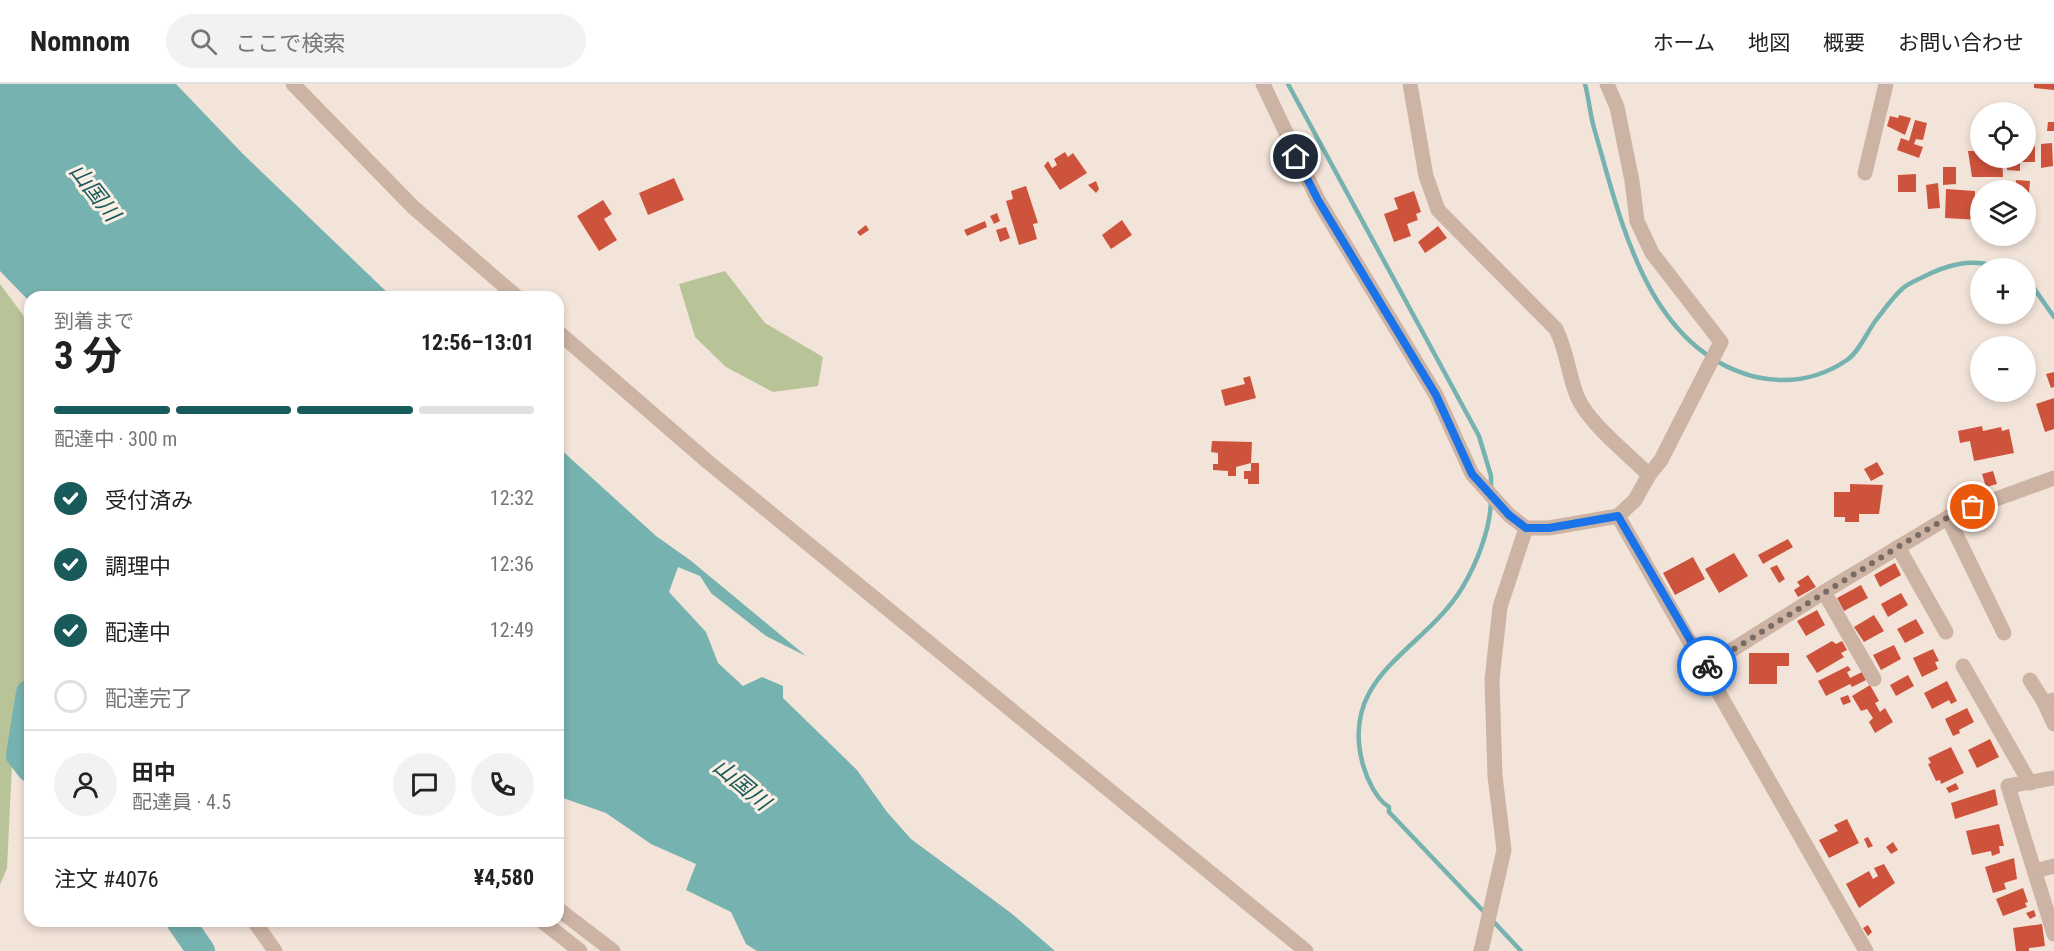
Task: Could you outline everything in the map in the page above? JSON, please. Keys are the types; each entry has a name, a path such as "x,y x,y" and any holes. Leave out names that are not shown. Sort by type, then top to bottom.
{"street":[{"path":"293,84 413,207 510,291"},
{"path":"1263,84 1318,200 1436,395 1472,474 1509,515 1526,528 1549,528 1618,516 1635,500 1649,475 1661,460 1720,342 1652,253 1637,221 1632,181 1617,107 1607,84"},
{"path":"1410,84 1426,176 1438,210 1556,329 1565,347 1577,396 1590,416 1649,475"},
{"path":"1865,173 1886,84"},
{"path":"564,337 708,462 1306,951"},
{"path":"1706,667 1947,518 2054,478"},
{"path":"1618,516 1866,951"},
{"path":"1947,518 2004,633"},
{"path":"1481,951 1504,849 1495,776 1492,680 1500,607 1526,528"},
{"path":"1898,547 1946,632"},
{"path":"1824,592 1874,679"},
{"path":"1963,666 2030,783"},
{"path":"2030,680 2049,701 2054,724"},
{"path":"2054,778 2008,786 2054,934"},
{"path":"2035,871 2054,866"},
{"path":"564,914 613,951"},
{"path":"258,927 275,951"},
{"path":"550,927 580,951"}],"green space":[{"path":"725,271 765,323 823,357 818,386 773,392 726,367 695,337 679,284"},
{"path":"0,284 24,318 24,686 12,764 7,868 0,885"}],"water":[{"name":"山国川","path":"0,84 176,84 243,154 386,291 24,291 24,296 0,271"},
{"name":"山国川","path":"564,452 656,536 690,560 806,656 766,636 711,593 700,576 678,567 669,592 706,632 718,663 743,686 762,677 783,686 783,698 857,770 887,812 911,839 1011,913 1055,951 757,951 746,944 731,912 686,890 696,864 651,844 606,813 564,798"}],"building":[{"path":"2034,84 2054,84 2054,90 2034,88"},
{"path":"1899,115 1911,118 1905,135 1887,126 1890,116 1898,118"},
{"path":"1915,120 1927,123 1923,140 1916,139 1914,144 1923,147 1919,158 1897,150 1901,138 1909,141"},
{"path":"2048,122 2054,122 2054,131 2047,131"},
{"path":"2052,143 2053,166 2041,168 2041,144"},
{"path":"1065,152 1068,157 1073,153 1087,173 1060,190 1044,166 1048,161 1052,168 1057,165 1054,159"},
{"path":"1943,167 1956,167 1956,184 1943,185"},
{"path":"1971,168 2003,168 2003,177 1972,177"},
{"path":"2007,168 2020,168 2020,171 2007,170"},
{"path":"1916,174 1916,192 1898,192 1898,175"},
{"path":"674,178 684,200 648,215 639,193"},
{"path":"1096,181 1099,189 1096,193 1088,185"},
{"path":"1938,183 1940,208 1928,209 1926,185"},
{"path":"1026,186 1038,223 1033,224 1037,239 1019,245 1006,201 1013,199 1011,191"},
{"path":"1946,189 1970,191 1970,219 1945,218"},
{"path":"1414,191 1421,212 1416,214 1418,220 1407,224 1411,236 1394,242 1384,214 1398,209 1394,198"},
{"path":"603,200 612,214 604,219 617,240 599,251 577,216"},
{"path":"997,213 1000,221 994,224 990,216"},
{"path":"1122,220 1132,235 1111,249 1102,235"},
{"path":"985,221 987,227 967,236 964,230"},
{"path":"866,225 869,230 860,236 857,232"},
{"path":"1438,226 1447,238 1425,253 1418,242"},
{"path":"1006,227 1010,238 1000,242 996,230"},
{"path":"2054,372 2054,387 2051,388 2046,374"},
{"path":"1250,376 1256,398 1225,406 1221,390 1245,384 1243,378"},
{"path":"2054,398 2054,429 2045,432 2036,404"},
{"path":"1982,426 1983,431 2001,427 2002,431 2009,429 2014,453 1974,461 1970,441 1960,443 1958,431"},
{"path":"1212,441 1252,442 1251,463 1236,467 1236,476 1228,476 1228,471 1213,470 1213,464 1218,464 1218,453 1211,452"},
{"path":"1877,462 1884,474 1871,481 1864,469"},
{"path":"1251,463 1259,463 1259,484 1248,484 1248,479 1244,479 1244,471 1251,471"},
{"path":"1993,471 1997,484 1986,487 1982,474"},
{"path":"1850,484 1883,485 1879,514 1859,514 1859,522 1845,522 1845,517 1834,517 1834,492 1850,492"},
{"path":"1788,539 1793,547 1763,564 1758,555"},
{"path":"1734,553 1748,576 1719,593 1705,569"},
{"path":"1693,557 1705,579 1675,595 1663,573"},
{"path":"1895,563 1901,575 1880,587 1874,575"},
{"path":"1777,565 1785,579 1779,583 1770,568"},
{"path":"1808,575 1816,587 1798,597 1794,590 1800,586 1797,582"},
{"path":"1861,585 1868,598 1844,611 1837,598"},
{"path":"1901,593 1908,605 1888,617 1881,604"},
{"path":"1817,610 1825,625 1806,636 1797,621"},
{"path":"1874,615 1884,631 1864,642 1854,627"},
{"path":"1916,619 1924,633 1905,643 1897,629"},
{"path":"1832,641 1836,644 1842,641 1847,650 1841,653 1844,657 1817,673 1806,656"},
{"path":"1894,645 1901,659 1881,670 1873,655"},
{"path":"1933,649 1939,661 1935,662 1938,669 1922,677 1913,658"},
{"path":"1749,653 1789,653 1789,666 1777,666 1777,684 1749,684"},
{"path":"1848,666 1851,670 1847,672 1850,678 1862,672 1866,680 1852,687 1850,684 1826,696 1818,681"},
{"path":"1908,675 1914,686 1896,696 1890,685"},
{"path":"1947,681 1957,701 1951,704 1949,700 1932,709 1924,693"},
{"path":"1870,685 1879,701 1875,703 1880,712 1885,708 1893,722 1875,733 1869,722 1873,718 1867,709 1861,711 1852,696"},
{"path":"1848,695 1851,702 1843,705 1840,698"},
{"path":"1967,708 1974,722 1953,736 1945,719"},
{"path":"1990,739 1999,757 1977,768 1968,750"},
{"path":"1951,747 1964,773 1941,784 1940,780 1936,781 1928,764 1931,763 1928,758"},
{"path":"1956,783 1959,789 1949,793 1946,788"},
{"path":"1995,789 1998,805 1955,819 1951,803"},
{"path":"1847,819 1859,843 1829,858 1819,840 1838,831 1834,825"},
{"path":"1999,824 2004,846 1999,846 2000,853 1992,856 1991,851 1972,855 1966,831"},
{"path":"1868,837 1873,846 1868,848 1864,839"},
{"path":"1893,842 1898,850 1891,854 1886,847"},
{"path":"2014,858 2017,879 2004,883 2006,889 1993,893 1985,867"},
{"path":"1884,864 1895,883 1859,908 1846,884 1869,871 1873,879 1878,876 1874,868"},
{"path":"2023,888 2028,902 2025,903 2027,907 2003,916 1996,899"},
{"path":"2034,910 2036,916 2030,919 2026,913"},
{"path":"2042,924 2045,946 2029,948 2029,951 2016,951 2013,928"},
{"path":"1868,925 1872,932 1868,936 1863,928"}],"waterway":[{"path":"1288,84 1479,436 1491,476 1491,490"},
{"path":"1585,84 1593,123 1615,202 1628,241 1644,277 1664,311 1688,340 1719,362 1756,377 1768,379 1791,380 1825,372 1851,356 1888,304 1904,287 1940,269 1970,263"},
{"path":"2036,291 2054,317"},
{"path":"1486,914 1389,812 1389,807 1376,794 1363,765 1359,734 1363,708 1373,686 1389,666 1446,610 1462,588 1482,546 1491,501"},
{"path":"24,730 20,755 24,760"},
{"path":"1492,920 1521,951"},
{"path":"184,927 201,951"}],"way so far":[{"path":"1707,666 1898,547 1952,515 1973,507"}],"route":[{"path":"1296,157 1318,200 1376,292 1436,395 1472,474 1509,515 1526,528 1549,528 1618,516 1684,634 1707,666"}]}
